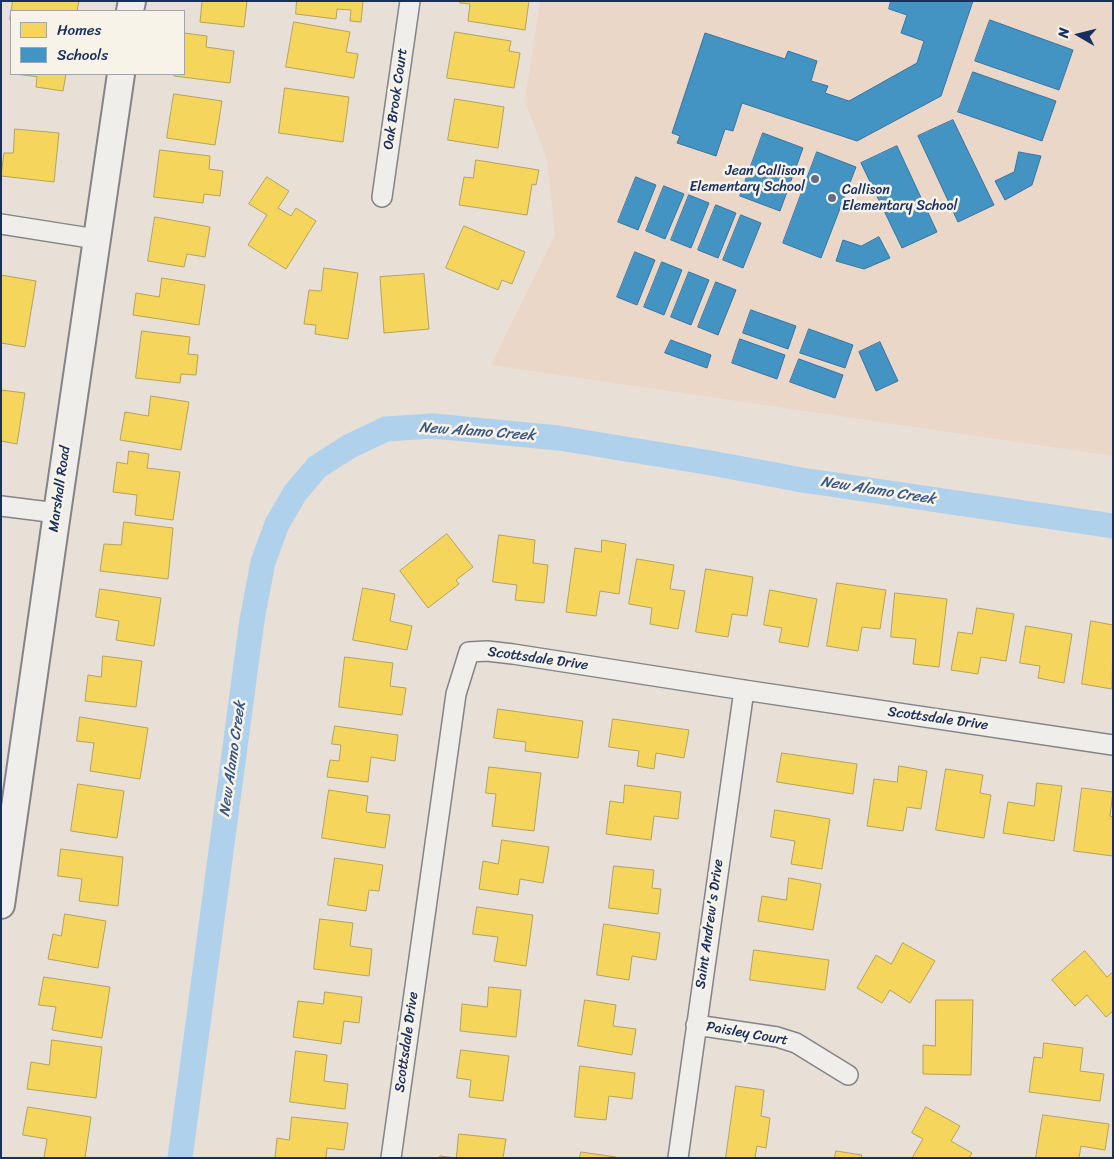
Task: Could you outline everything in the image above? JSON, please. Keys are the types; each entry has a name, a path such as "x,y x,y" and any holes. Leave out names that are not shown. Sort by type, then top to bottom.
{"street":[{"name":"Oak Brook Court","path":"382,196 410,1"},
{"name":"Marshall Road","path":"1,906 121,75"},
{"path":"1,224 96,239"},
{"path":"1,506 57,513"},
{"name":"Scottsdale Drive","path":"391,1158 456,694 469,652 487,651 512,654 1113,745"},
{"name":"Saint Andrew's Drive","path":"678,1158 744,690"},
{"name":"Paisley Court","path":"696,1025 778,1037 796,1043 848,1075"}],"shaded area":[{"name":"Callison Elementary School","path":"540,1 1113,1 1113,456 491,365 555,235 547,160 525,101"}],"building: Homes":[{"path":"13,1 79,1 77,10 11,10"},
{"path":"199,1 247,1 244,27 200,22 202,2"},
{"path":"297,1 363,1 361,22 350,21 351,10 337,9 336,19 296,14"},
{"path":"461,1 529,1 525,30 468,21 470,4 460,3"},
{"path":"294,22 350,32 346,52 358,54 354,78 286,67"},
{"path":"455,32 511,41 509,51 520,53 514,88 447,78"},
{"path":"185,33 207,36 206,47 234,51 230,83 174,76 185,75"},
{"path":"22,75 66,75 63,91 36,87 37,77"},
{"path":"285,88 349,97 343,142 279,133"},
{"path":"174,94 222,101 215,145 167,138"},
{"path":"455,99 504,107 498,148 448,140"},
{"path":"15,129 59,133 54,182 1,176 4,153 13,153"},
{"path":"160,150 210,156 209,169 223,171 220,196 204,194 203,203 154,197"},
{"path":"476,160 539,170 536,185 532,184 527,215 459,205 464,177 473,178"},
{"path":"267,177 289,191 278,208 291,216 296,208 316,221 286,269 248,245 267,215 249,204"},
{"path":"155,217 210,227 205,257 187,254 184,267 148,261"},
{"path":"464,226 525,252 512,284 502,280 498,290 446,268"},
{"path":"324,268 358,273 348,339 315,334 316,325 304,324 309,290 321,291"},
{"path":"424,274 429,329 384,333 380,277"},
{"path":"1,275 36,281 25,347 1,343"},
{"path":"162,278 205,285 199,325 133,315 136,293 159,297"},
{"path":"142,331 190,337 188,354 198,355 196,375 181,374 180,383 136,378"},
{"path":"1,390 25,393 17,444 1,441"},
{"path":"151,396 189,402 181,450 120,440 125,412 148,416"},
{"path":"129,451 149,454 147,468 180,472 173,520 135,515 137,495 113,492 117,462 127,464"},
{"path":"124,522 173,528 168,579 100,571 104,544 121,545"},
{"path":"447,534 473,567 456,580 459,584 428,608 400,571"},
{"path":"499,535 535,540 533,563 548,565 544,603 515,600 517,585 493,582"},
{"path":"602,540 626,544 619,594 600,591 596,616 566,612 575,548 601,552"},
{"path":"637,559 674,565 670,589 685,591 678,629 650,624 652,608 629,604"},
{"path":"706,569 753,577 747,616 732,614 728,637 696,632"},
{"path":"837,583 886,590 880,629 862,627 858,651 827,646"},
{"path":"363,588 395,594 390,621 412,626 407,650 353,640"},
{"path":"100,589 161,598 154,646 116,640 119,621 96,617"},
{"path":"770,590 817,599 808,647 779,642 782,628 764,625"},
{"path":"895,593 947,599 939,667 913,664 916,639 891,637"},
{"path":"977,608 1014,614 1006,661 981,657 978,674 951,670 958,632 972,634"},
{"path":"1091,621 1113,625 1112,689 1082,684"},
{"path":"1026,626 1072,634 1064,683 1038,678 1040,666 1020,663"},
{"path":"103,656 142,661 136,707 85,701 88,675 101,677"},
{"path":"345,657 393,663 390,686 406,688 402,715 339,707"},
{"path":"498,709 583,721 578,758 525,751 526,742 494,738"},
{"path":"80,717 148,728 140,779 90,771 94,743 77,741"},
{"path":"613,719 689,730 684,758 656,753 654,769 637,766 639,751 609,747"},
{"path":"335,726 398,735 395,761 371,757 368,782 327,777 330,760 339,761 341,745 332,744"},
{"path":"782,753 857,764 853,794 777,782"},
{"path":"899,766 927,771 921,809 907,807 903,831 867,826 874,779 897,782"},
{"path":"489,767 541,773 534,831 492,826 496,794 486,793"},
{"path":"946,769 983,775 980,793 991,795 984,838 936,830"},
{"path":"1037,783 1062,786 1054,841 1003,833 1008,802 1034,806"},
{"path":"78,784 124,791 117,838 71,831"},
{"path":"625,785 681,792 678,819 654,816 651,840 606,834 610,801 623,803"},
{"path":"1082,788 1113,792 1110,816 1113,817 1113,856 1074,851"},
{"path":"329,790 368,796 366,812 390,815 385,848 322,838"},
{"path":"775,810 830,819 822,869 791,864 795,841 771,837"},
{"path":"502,840 549,847 543,883 520,879 518,895 479,889 483,861 498,864"},
{"path":"61,849 123,857 118,906 79,901 82,879 58,876"},
{"path":"335,858 383,865 379,891 369,890 366,911 328,905"},
{"path":"614,866 654,870 652,888 661,889 658,914 609,908"},
{"path":"789,878 821,884 813,930 758,921 762,896 786,900"},
{"path":"477,907 533,915 526,966 494,961 498,937 473,934"},
{"path":"65,914 106,921 98,968 48,959 53,934 61,936"},
{"path":"320,919 353,923 350,946 372,949 369,976 314,969"},
{"path":"604,924 660,933 656,960 632,956 629,980 597,975"},
{"path":"903,943 935,961 910,1003 890,990 882,1003 857,988 876,955 891,964"},
{"path":"754,950 829,960 825,990 750,980"},
{"path":"1085,951 1107,977 1113,972 1113,1011 1106,1017 1087,995 1075,1006 1052,980"},
{"path":"44,977 110,987 102,1038 52,1030 56,1007 39,1005"},
{"path":"489,987 521,990 516,1037 460,1031 462,1004 487,1007"},
{"path":"325,992 362,997 359,1023 344,1021 341,1044 293,1037 298,1001 323,1004"},
{"path":"585,1000 616,1005 613,1026 636,1029 632,1055 578,1046"},
{"path":"936,1000 973,1000 971,1075 923,1074 923,1045 935,1046"},
{"path":"52,1040 102,1047 96,1098 27,1089 31,1062 49,1065"},
{"path":"1044,1043 1083,1048 1080,1071 1104,1074 1100,1101 1029,1092 1034,1057 1042,1058"},
{"path":"461,1050 509,1056 503,1101 469,1097 471,1080 457,1078"},
{"path":"296,1051 327,1055 324,1081 348,1084 345,1109 290,1102"},
{"path":"580,1066 635,1073 632,1099 609,1096 606,1120 575,1117"},
{"path":"736,1086 764,1090 761,1116 770,1118 766,1148 757,1146 755,1158 726,1158"},
{"path":"28,1107 91,1117 85,1158 44,1158 47,1139 23,1135"},
{"path":"926,1107 960,1126 951,1141 972,1153 969,1158 912,1158 923,1139 912,1133"},
{"path":"1043,1115 1109,1124 1105,1150 1081,1146 1079,1158 1036,1158"},
{"path":"292,1117 348,1123 344,1150 327,1148 326,1158 275,1158 277,1138 289,1140"},
{"path":"459,1134 506,1139 503,1158 456,1158"},
{"path":"836,1151 862,1155 861,1158 835,1158"},
{"path":"581,1152 616,1157 616,1158 580,1158"},
{"path":"440,1156 456,1158 439,1158"}],"building: Schools":[{"path":"891,1 973,1 941,96 857,141 742,103 733,131 725,129 716,156 677,143 680,136 672,133 705,33 785,59 788,51 817,61 811,81 828,86 825,93 849,101 917,63 924,41 901,33 907,15 889,9"},
{"path":"990,20 1073,50 1059,90 975,61"},
{"path":"973,72 1056,101 1042,141 958,112"},
{"path":"953,120 994,205 958,222 918,136"},
{"path":"763,133 803,148 780,211 740,196"},
{"path":"897,146 937,232 902,248 861,163"},
{"path":"817,152 856,167 821,258 783,243"},
{"path":"1019,152 1041,156 1032,185 1005,200 995,181 1014,172"},
{"path":"636,177 656,185 638,230 618,222"},
{"path":"664,186 684,194 665,239 646,231"},
{"path":"689,195 709,203 691,248 671,240"},
{"path":"716,205 736,213 718,258 698,250"},
{"path":"741,215 761,223 743,268 723,260"},
{"path":"879,237 890,258 864,269 836,261 843,240 861,246"},
{"path":"635,252 655,260 637,305 617,297"},
{"path":"662,262 682,270 664,315 644,307"},
{"path":"689,272 709,280 691,325 671,317"},
{"path":"716,282 736,290 718,335 698,327"},
{"path":"751,310 796,326 788,349 743,333"},
{"path":"809,329 853,345 845,368 800,353"},
{"path":"740,339 785,355 777,379 732,363"},
{"path":"671,340 711,355 707,368 665,353"},
{"path":"880,342 898,381 876,391 859,352"},
{"path":"799,359 843,375 835,398 790,382"}],"waterway":[{"name":"New Alamo Creek","path":"180,1158 252,620 263,562 277,524 295,493 317,467 350,446 386,429 433,426 559,438 802,480 1113,526"}],"place":[{"name":"Jean Callison Elementary School","path":"815,179"},
{"name":"Callison Elementary School","path":"832,198"}]}
